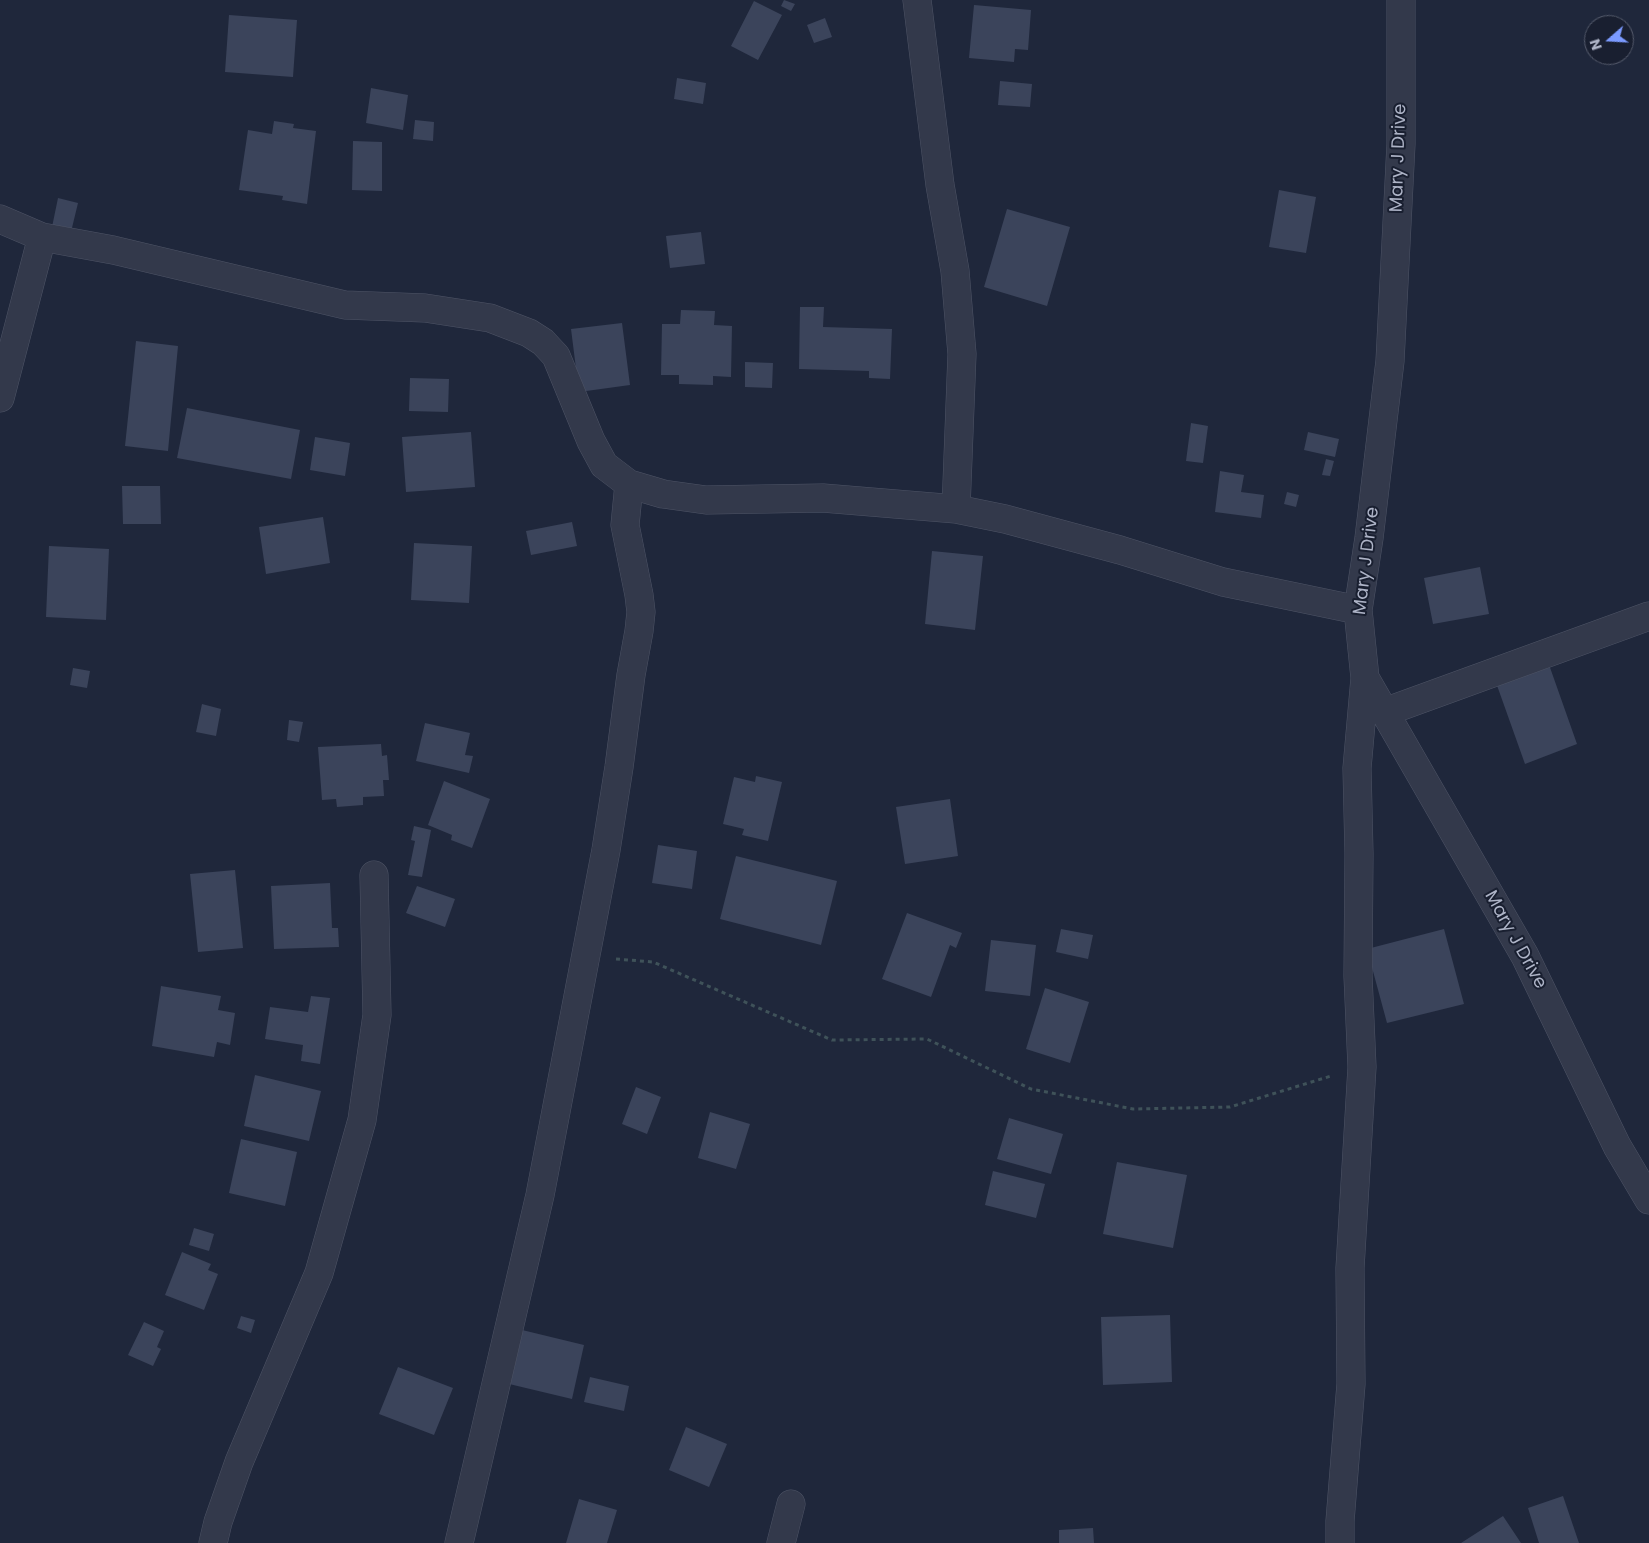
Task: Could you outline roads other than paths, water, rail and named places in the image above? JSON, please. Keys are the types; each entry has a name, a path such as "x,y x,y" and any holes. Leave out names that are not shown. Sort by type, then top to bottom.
{"street":[{"path":"917,0 940,186 955,271 962,354 956,509"},
{"name":"Mary J Drive","path":"1401,0 1401,144 1390,362 1369,538 1358,610 1365,678 1525,956 1617,1146 1649,1200"},
{"path":"0,219 42,237 113,250 345,304 425,308 490,318 529,333 543,342 556,356 591,441 604,465 629,484 663,494 706,500 823,498 956,509 1005,519 1111,547 1223,582 1358,610"},
{"path":"0,398 42,237"},
{"path":"460,1543 540,1195 584,957 606,850 631,675 640,631 641,612 639,595 625,525 629,484"},
{"path":"1384,712 1649,616"},
{"path":"1340,1543 1340,1521 1351,1384 1350,1268 1362,1067 1358,976 1360,854 1357,768 1365,678"},
{"path":"213,1543 218,1522 239,1462 319,1273 362,1120 377,1015 374,875"},
{"path":"781,1543 791,1504"}]}
